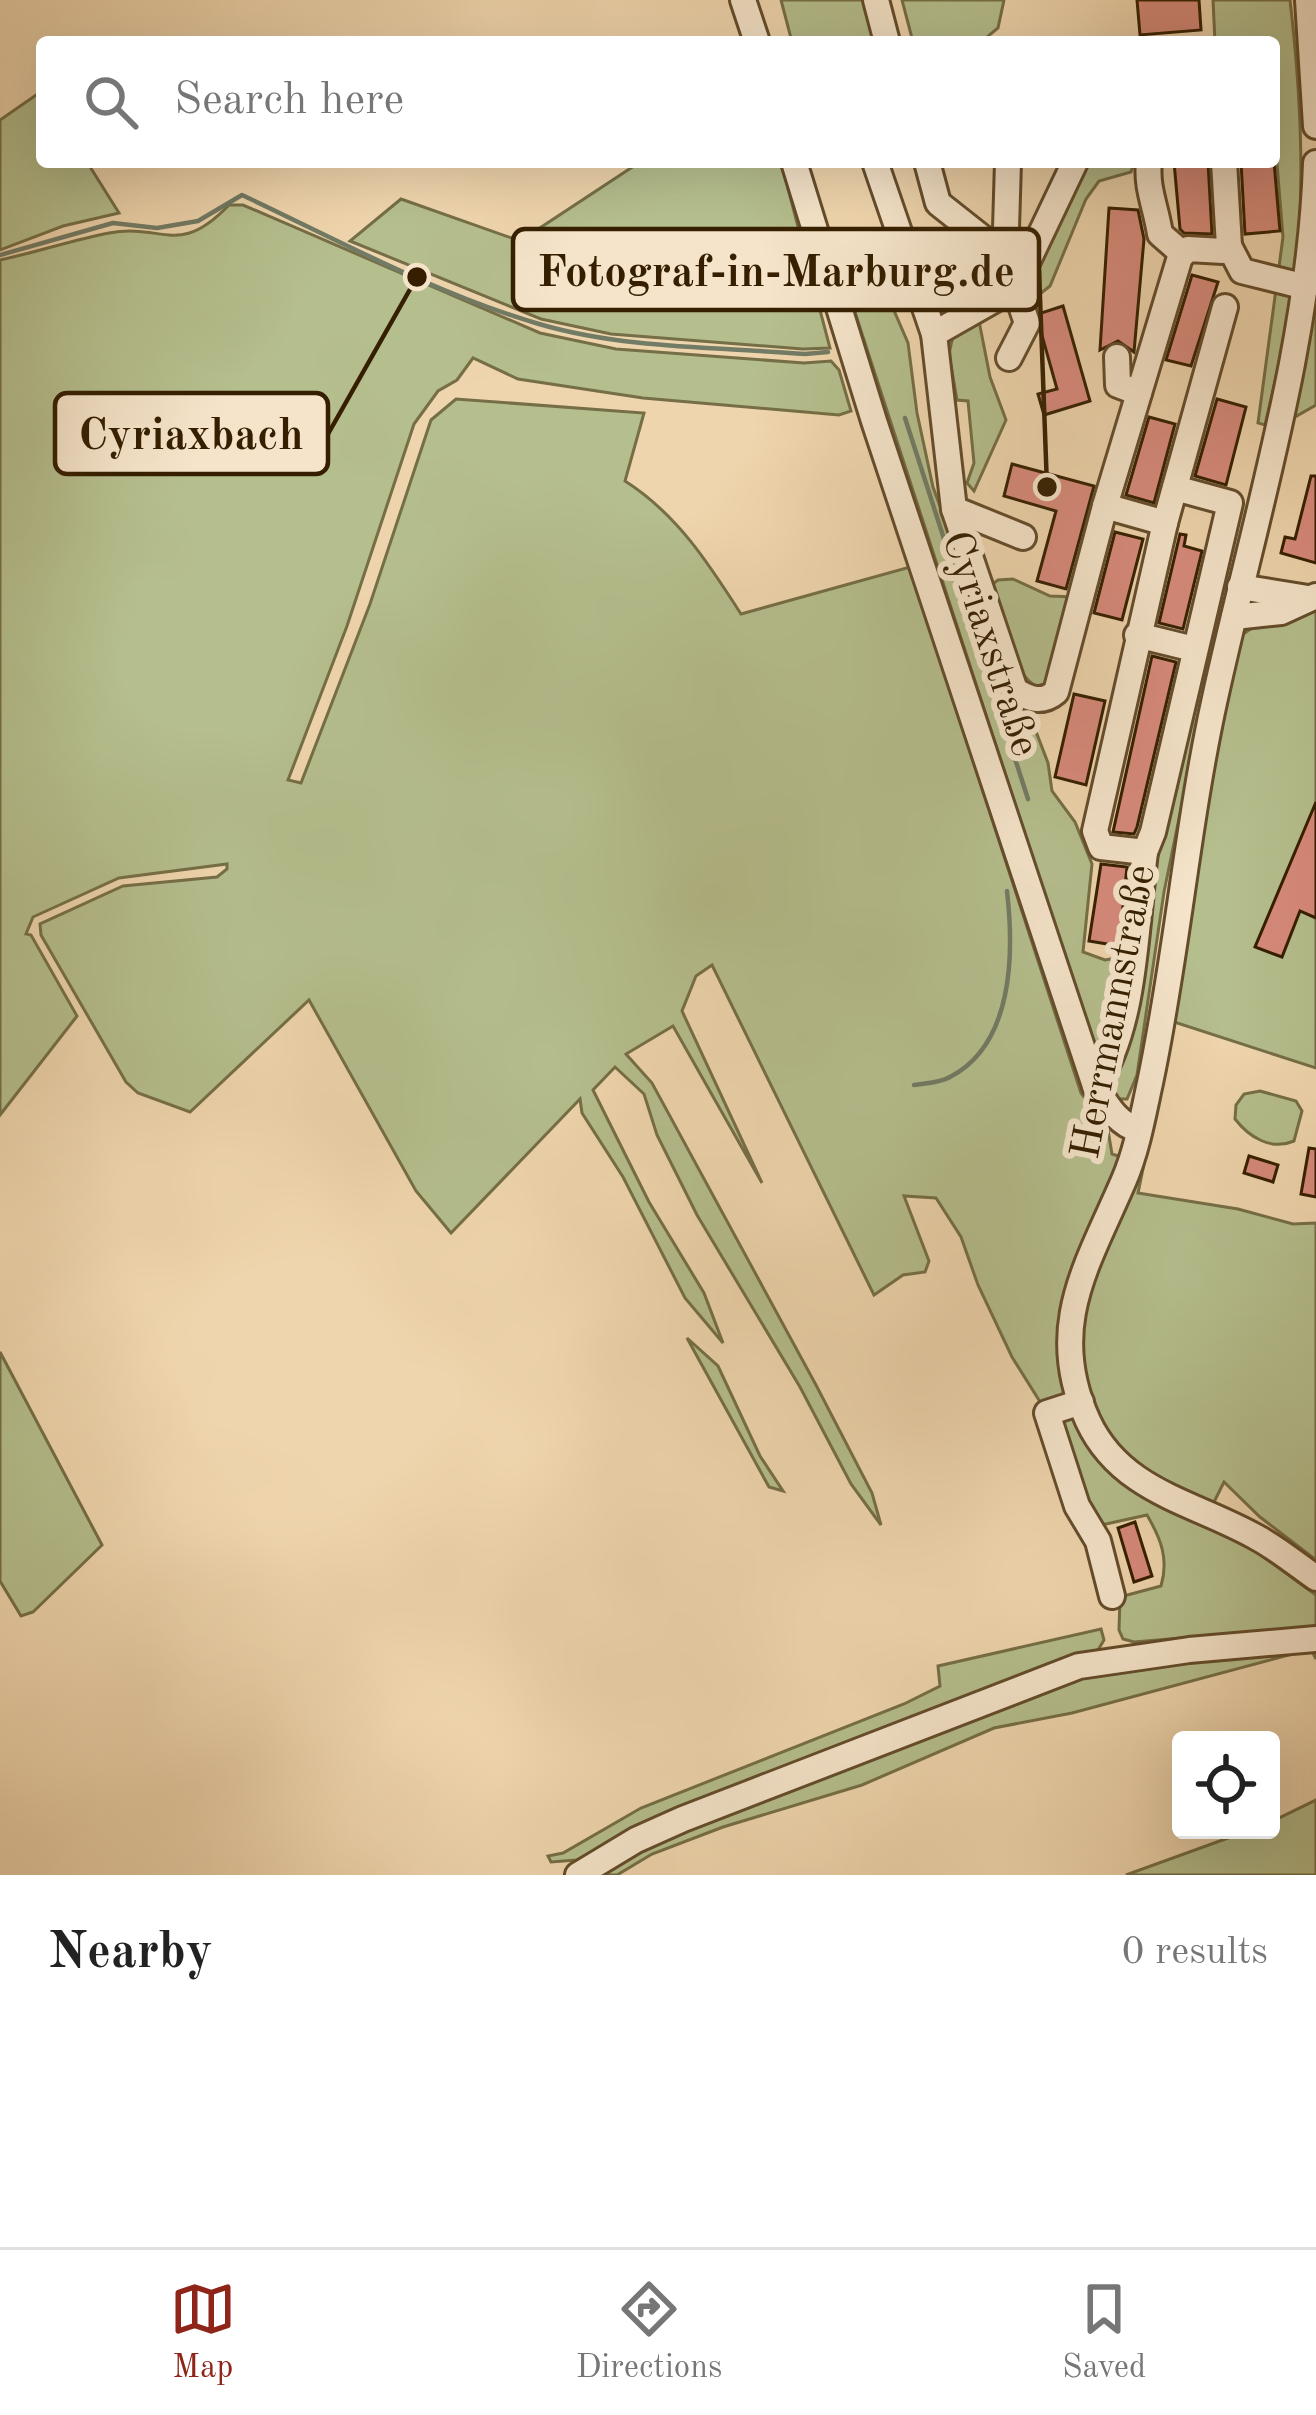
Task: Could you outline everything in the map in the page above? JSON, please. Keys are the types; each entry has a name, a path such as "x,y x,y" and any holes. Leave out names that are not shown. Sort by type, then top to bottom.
{"street":[{"path":"743,0 755,36"},
{"path":"876,0 885,36"},
{"path":"1308,0 1316,126"},
{"name":"Herrmannstraße","path":"1316,163 1314,233 1306,286 1279,430 1214,703 1139,1130 1126,1176 1081,1276 1070,1360 1081,1402 1100,1445 1117,1466 1136,1480 1257,1538 1316,1578"},
{"name":"Cyriaxstraße","path":"796,168 1095,1086 1114,1115 1127,1127 1139,1130"},
{"path":"877,168 934,334 954,509 1015,690 1039,700 1055,692 1105,506 1183,254 1188,249 1229,246"},
{"path":"929,168 938,203 1005,256"},
{"path":"1008,168 1005,256 1010,291 1027,323 1009,358"},
{"path":"934,334 1010,291 1072,168"},
{"path":"1149,168 1147,190 1156,200 1160,234 1183,254"},
{"path":"1224,168 1229,246 1242,272 1306,286"},
{"path":"1145,852 1101,847 1095,831 1165,524 1225,308"},
{"path":"1117,357 1118,385 1139,392"},
{"path":"1095,1086 1110,1066 1121,1026 1145,852 1230,503 1175,488"},
{"path":"1105,506 1165,524"},
{"path":"954,509 1023,537"},
{"path":"1240,587 1313,597"},
{"path":"1234,617 1281,612 1313,597"},
{"path":"1138,635 1194,649"},
{"path":"1081,1402 1047,1413 1077,1506 1098,1541 1112,1596"},
{"path":"578,1875 683,1819 1079,1666 1169,1652 1316,1639"}],"green space":[{"path":"781,0 869,0 879,36 790,36"},
{"path":"902,0 1004,0 998,28 988,36 911,36"},
{"path":"1213,0 1290,0 1300,116 1299,233 1290,305 1265,425 1258,423 1283,237 1277,168 1280,36 1215,36"},
{"path":"36,95 36,168 91,168 119,213 63,226 0,250 0,120"},
{"path":"631,168 783,168 830,348 611,334 541,319 350,241 401,199 520,241"},
{"path":"1084,168 1132,168 1099,181 1086,199 1050,286 1035,298 1025,292"},
{"path":"229,205 243,205 540,333 616,349 831,361 839,370 851,411 839,415 643,398 518,379 473,358 457,380 438,391 414,424 347,626 288,780 301,783 370,604 431,420 456,399 644,413 625,481 676,524 741,614 910,567 1081,1093 1108,1130 1112,1154 1144,1164 1138,1193 1238,1209 1293,1224 1316,1223 1316,1560 1224,1482 1204,1522 1316,1595 1316,1627 1134,1642 1123,1639 1120,1597 1161,1586 1163,1576 1162,1549 1147,1515 1097,1526 1047,1413 1012,1357 978,1285 961,1237 936,1198 904,1196 929,1261 925,1272 903,1275 874,1295 712,965 696,976 682,1011 762,1183 673,1026 626,1054 652,1083 816,1385 872,1493 881,1525 851,1484 800,1387 697,1215 657,1135 644,1094 615,1067 593,1090 649,1202 704,1293 723,1343 685,1298 623,1177 582,1113 580,1099 451,1233 416,1191 309,1000 190,1112 138,1093 126,1082 41,935 40,924 123,886 217,877 227,864 119,878 33,917 26,934 31,935 77,1016 0,1115 0,260 109,233 183,235"},
{"path":"1316,279 1316,405 1286,422"},
{"path":"856,285 870,285 889,299 908,343 933,487 1008,693 1035,729 1052,791 1075,822 1092,864 1083,952 1105,960 1128,956 1099,1062 850,297"},
{"path":"979,321 990,377 1006,420 974,491 967,483 974,463 968,401 957,400 949,354 953,336"},
{"path":"1013,579 1050,596 1075,597 1045,689 1034,685 1016,662 990,586"},
{"path":"1316,606 1316,1068 1171,1021 1196,853 1239,637"},
{"path":"1208,624 1216,629 1211,662 1164,892 1137,1075 1127,1099 1117,1099 1116,1069 1144,918"},
{"path":"1260,1091 1296,1101 1302,1111 1294,1141 1261,1140 1235,1119 1236,1105 1244,1094"},
{"path":"687,1338 718,1366 760,1456 783,1491 769,1487"},
{"path":"0,1352 102,1545 33,1612 21,1616 0,1581"},
{"path":"1101,1629 1104,1640 1098,1650 1055,1662 643,1823 577,1860 551,1862 548,1856 563,1853 641,1808 904,1704 940,1686 938,1666"},
{"path":"1316,1648 1316,1659 1311,1649 1072,1713 994,1728 862,1785 723,1827 652,1854 617,1875 595,1875 647,1841 1082,1672"},
{"path":"1316,1800 1316,1875 1126,1875 1225,1839 1280,1839 1280,1818"}],"building":[{"path":"1137,0 1199,0 1201,30 1140,35"},
{"path":"1175,168 1208,168 1212,234 1180,229"},
{"path":"1241,168 1275,168 1280,231 1245,234"},
{"path":"1109,208 1138,210 1144,239 1134,352 1118,341 1100,350"},
{"path":"1192,275 1218,282 1191,366 1166,360"},
{"path":"1063,306 1090,401 1044,415 1038,394 1057,389 1041,332 1041,313"},
{"path":"1217,399 1246,407 1226,485 1195,476"},
{"path":"1149,417 1175,424 1154,503 1126,495"},
{"path":"1012,464 1094,486 1066,589 1037,581 1056,511 1004,496"},
{"path":"1311,476 1316,476 1316,563 1281,553 1285,537 1295,539"},
{"path":"1115,532 1143,539 1122,620 1094,613"},
{"path":"1180,534 1186,535 1184,546 1202,551 1183,629 1159,623"},
{"path":"1152,656 1176,662 1137,827 1134,834 1113,832"},
{"path":"1074,694 1105,701 1086,785 1055,777"},
{"path":"1316,802 1316,918 1300,911 1282,957 1255,947"},
{"path":"1101,864 1127,867 1119,946 1089,941"},
{"path":"1309,1148 1316,1149 1316,1197 1301,1194"},
{"path":"1249,1156 1278,1165 1273,1182 1244,1173"},
{"path":"1135,1522 1152,1576 1134,1582 1118,1528"}],"waterway":[{"path":"0,255 113,223 157,228 198,221 242,195 425,282 539,324 637,343 828,352"},
{"path":"905,418 1028,799"},
{"path":"914,1085 946,1079 971,1062 987,1043 998,1020 1009,968 1007,891"}],"place":[{"name":"Cyriaxbach","path":"417,277"},
{"name":"Fotograf-in-Marburg.de","path":"1047,487"}]}
